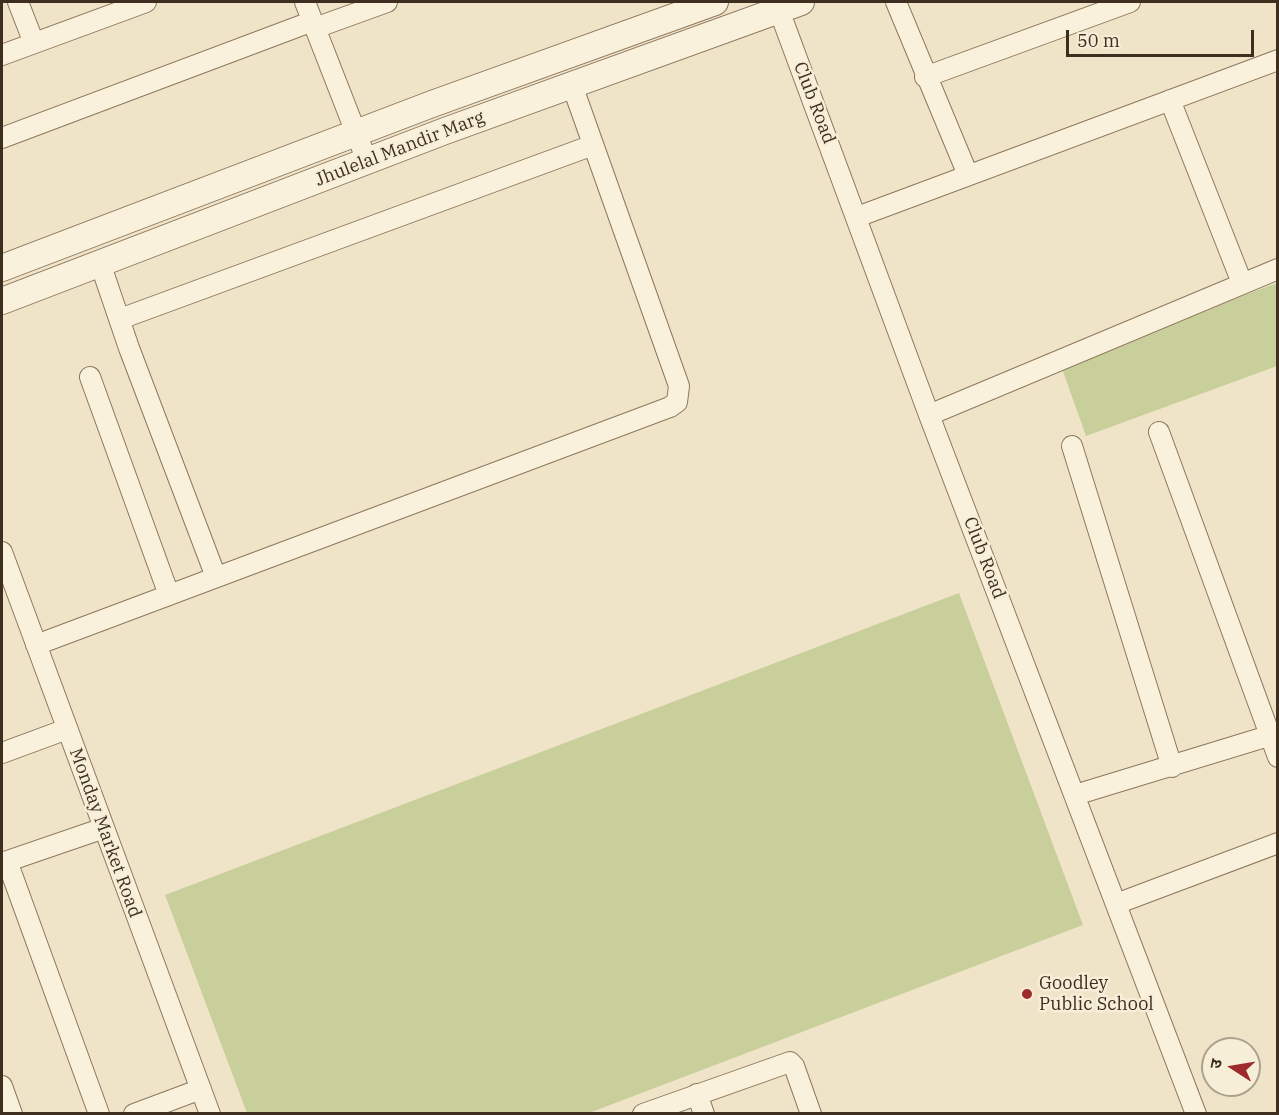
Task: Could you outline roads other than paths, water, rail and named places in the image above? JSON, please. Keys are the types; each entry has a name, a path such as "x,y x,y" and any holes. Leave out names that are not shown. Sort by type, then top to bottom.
{"street":[{"path":"18,2 34,43"},
{"path":"305,2 367,161"},
{"path":"2,138 314,25 387,2"},
{"name":"Jhulelal Mandir Marg","path":"2,268 355,133 715,2"},
{"path":"896,2 925,77 968,175"},
{"path":"925,77 1130,2"},
{"path":"2,55 133,4"},
{"name":"Jhulelal Mandir Marg","path":"2,301 785,4"},
{"name":"Club Road","path":"785,4 857,217 929,415 1196,1113"},
{"path":"857,217 1278,60"},
{"path":"36,645 670,407 677,402 679,386 572,85"},
{"path":"1170,100 1242,283"},
{"path":"120,319 593,145"},
{"path":"100,263 216,577"},
{"path":"929,415 1278,269"},
{"path":"90,377 169,595"},
{"path":"1159,432 1274,734 1278,757"},
{"path":"1072,446 1172,767"},
{"name":"Monday Market Road","path":"2,552 210,1113"},
{"path":"2,753 67,729"},
{"path":"1075,795 1274,734"},
{"path":"99,1113 4,862 104,828"},
{"path":"1116,904 1278,843"},
{"path":"643,1113 790,1062 794,1066 811,1113"},
{"path":"2,1086 12,1113"},
{"path":"134,1113 201,1089"},
{"path":"697,1094 704,1113"}],"place":[{"name":"Goodley Public School","path":"1027,994"}]}
